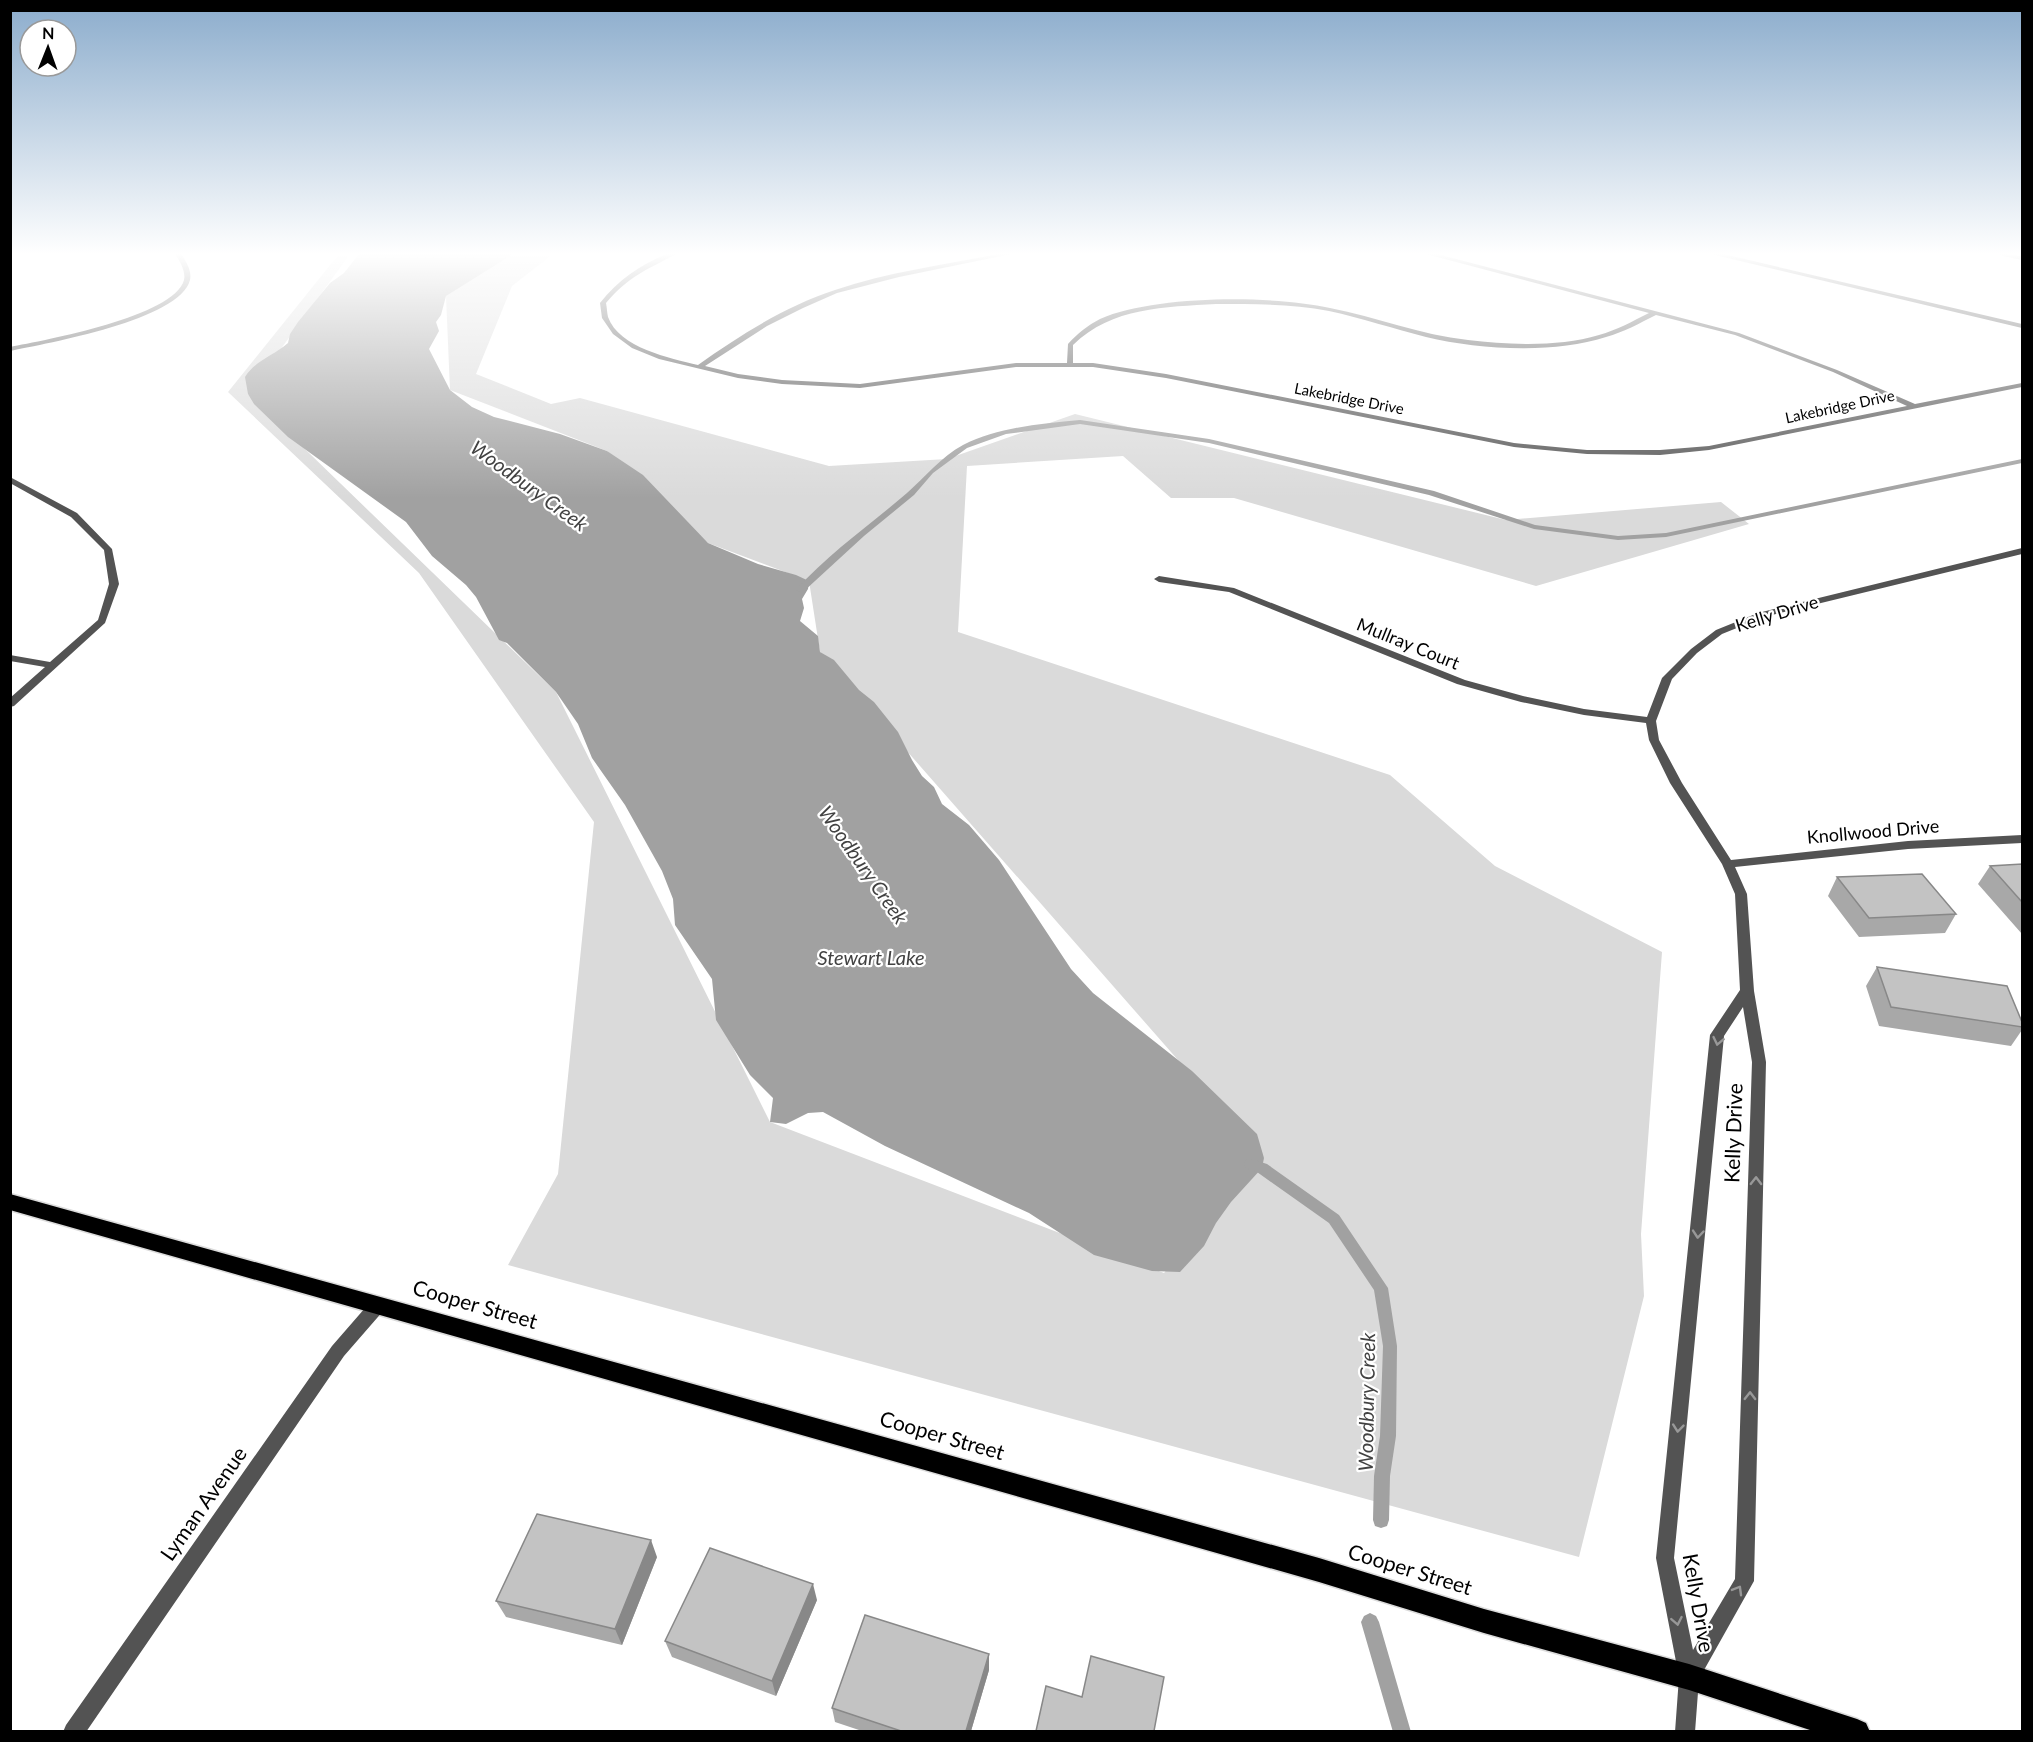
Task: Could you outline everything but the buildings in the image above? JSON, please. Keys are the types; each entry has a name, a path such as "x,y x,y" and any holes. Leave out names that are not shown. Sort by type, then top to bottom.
{"main road":[{"name":"Cooper Street","path":"10,1202 1319,1570 1689,1677 1857,1731"}],"street":[{"path":"10,349 67,335"},
{"name":"Lakebridge Drive","path":"618,335 634,347 661,358 738,376 782,382 860,386 1016,364 1070,363 1119,368 1514,445 1590,453 1668,453 1709,448 2018,386"},
{"path":"699,367 751,335"},
{"path":"1070,363 1070,345 1079,335"},
{"path":"1433,335 1486,344 1566,342 1605,335"},
{"path":"1741,335 1786,351 1913,406"},
{"path":"2018,386 2022,390"},
{"path":"10,479 74,515 108,549 114,584 102,621 10,704"},
{"name":"Kelly Drive","path":"1689,1677 1744,1581 1759,1062 1747,991 1741,894 1728,864 1676,783 1654,740 1651,721 1667,678 1694,651 1719,632 1761,615 2022,552"},
{"name":"Mullray Court","path":"1159,579 1231,590 1461,682 1521,699 1584,712 1651,721"},
{"path":"10,658 53,666"},
{"name":"Knollwood Drive","path":"1728,864 1908,845 2022,839"},
{"name":"Kelly Drive","path":"1689,1677 1665,1558 1717,1035 1747,991"},
{"name":"Lyman Avenue","path":"73,1731 338,1351 378,1305"},
{"path":"1685,1731 1689,1677"}],"shaded area":[{"path":"274,335 291,335 248,394 556,692 770,1122 1164,1273 1264,1158 820,652 809,581 708,543 607,451 450,390 448,335 492,335 476,374 551,404 580,398 829,466 947,459 1075,414 1506,520 1721,502 1749,524 1536,586 1234,498 1171,498 1123,456 967,466 958,632 1390,775 1495,866 1662,952 1641,1234 1644,1296 1579,1557 508,1265 558,1174 594,822 419,573 228,392"}],"water":[{"name":"Stewart Lake","path":"290,335 437,335 429,349 450,390 472,407 494,417 560,434 607,451 643,475 708,543 758,564 809,581 808,589 802,599 804,608 800,621 818,636 820,652 834,660 859,690 874,702 898,732 912,760 922,776 934,787 942,804 969,825 999,860 1071,969 1093,993 1192,1071 1257,1134 1264,1158 1262,1168 1231,1202 1216,1223 1204,1246 1180,1272 1152,1271 1094,1255 1029,1213 885,1146 823,1112 808,1113 786,1124 770,1122 773,1098 750,1075 716,1020 712,979 675,925 673,899 662,871 625,805 592,758 578,724 556,692 507,643 499,640 476,597 466,585 432,556 406,522 288,437 254,404 248,394 245,377 259,362 288,343"}],"waterway":[{"path":"800,590 861,534 911,493 931,472 965,447 1004,432 1080,422 1209,441 1431,493 1534,527 1618,538 1666,535 2022,461"},
{"name":"Woodbury Creek","path":"1251,1164 1262,1168 1334,1219 1381,1288 1390,1346 1388,1436 1382,1476 1381,1520"},
{"name":"Woodbury Creek","path":"1370,1622 1402,1732"}]}
